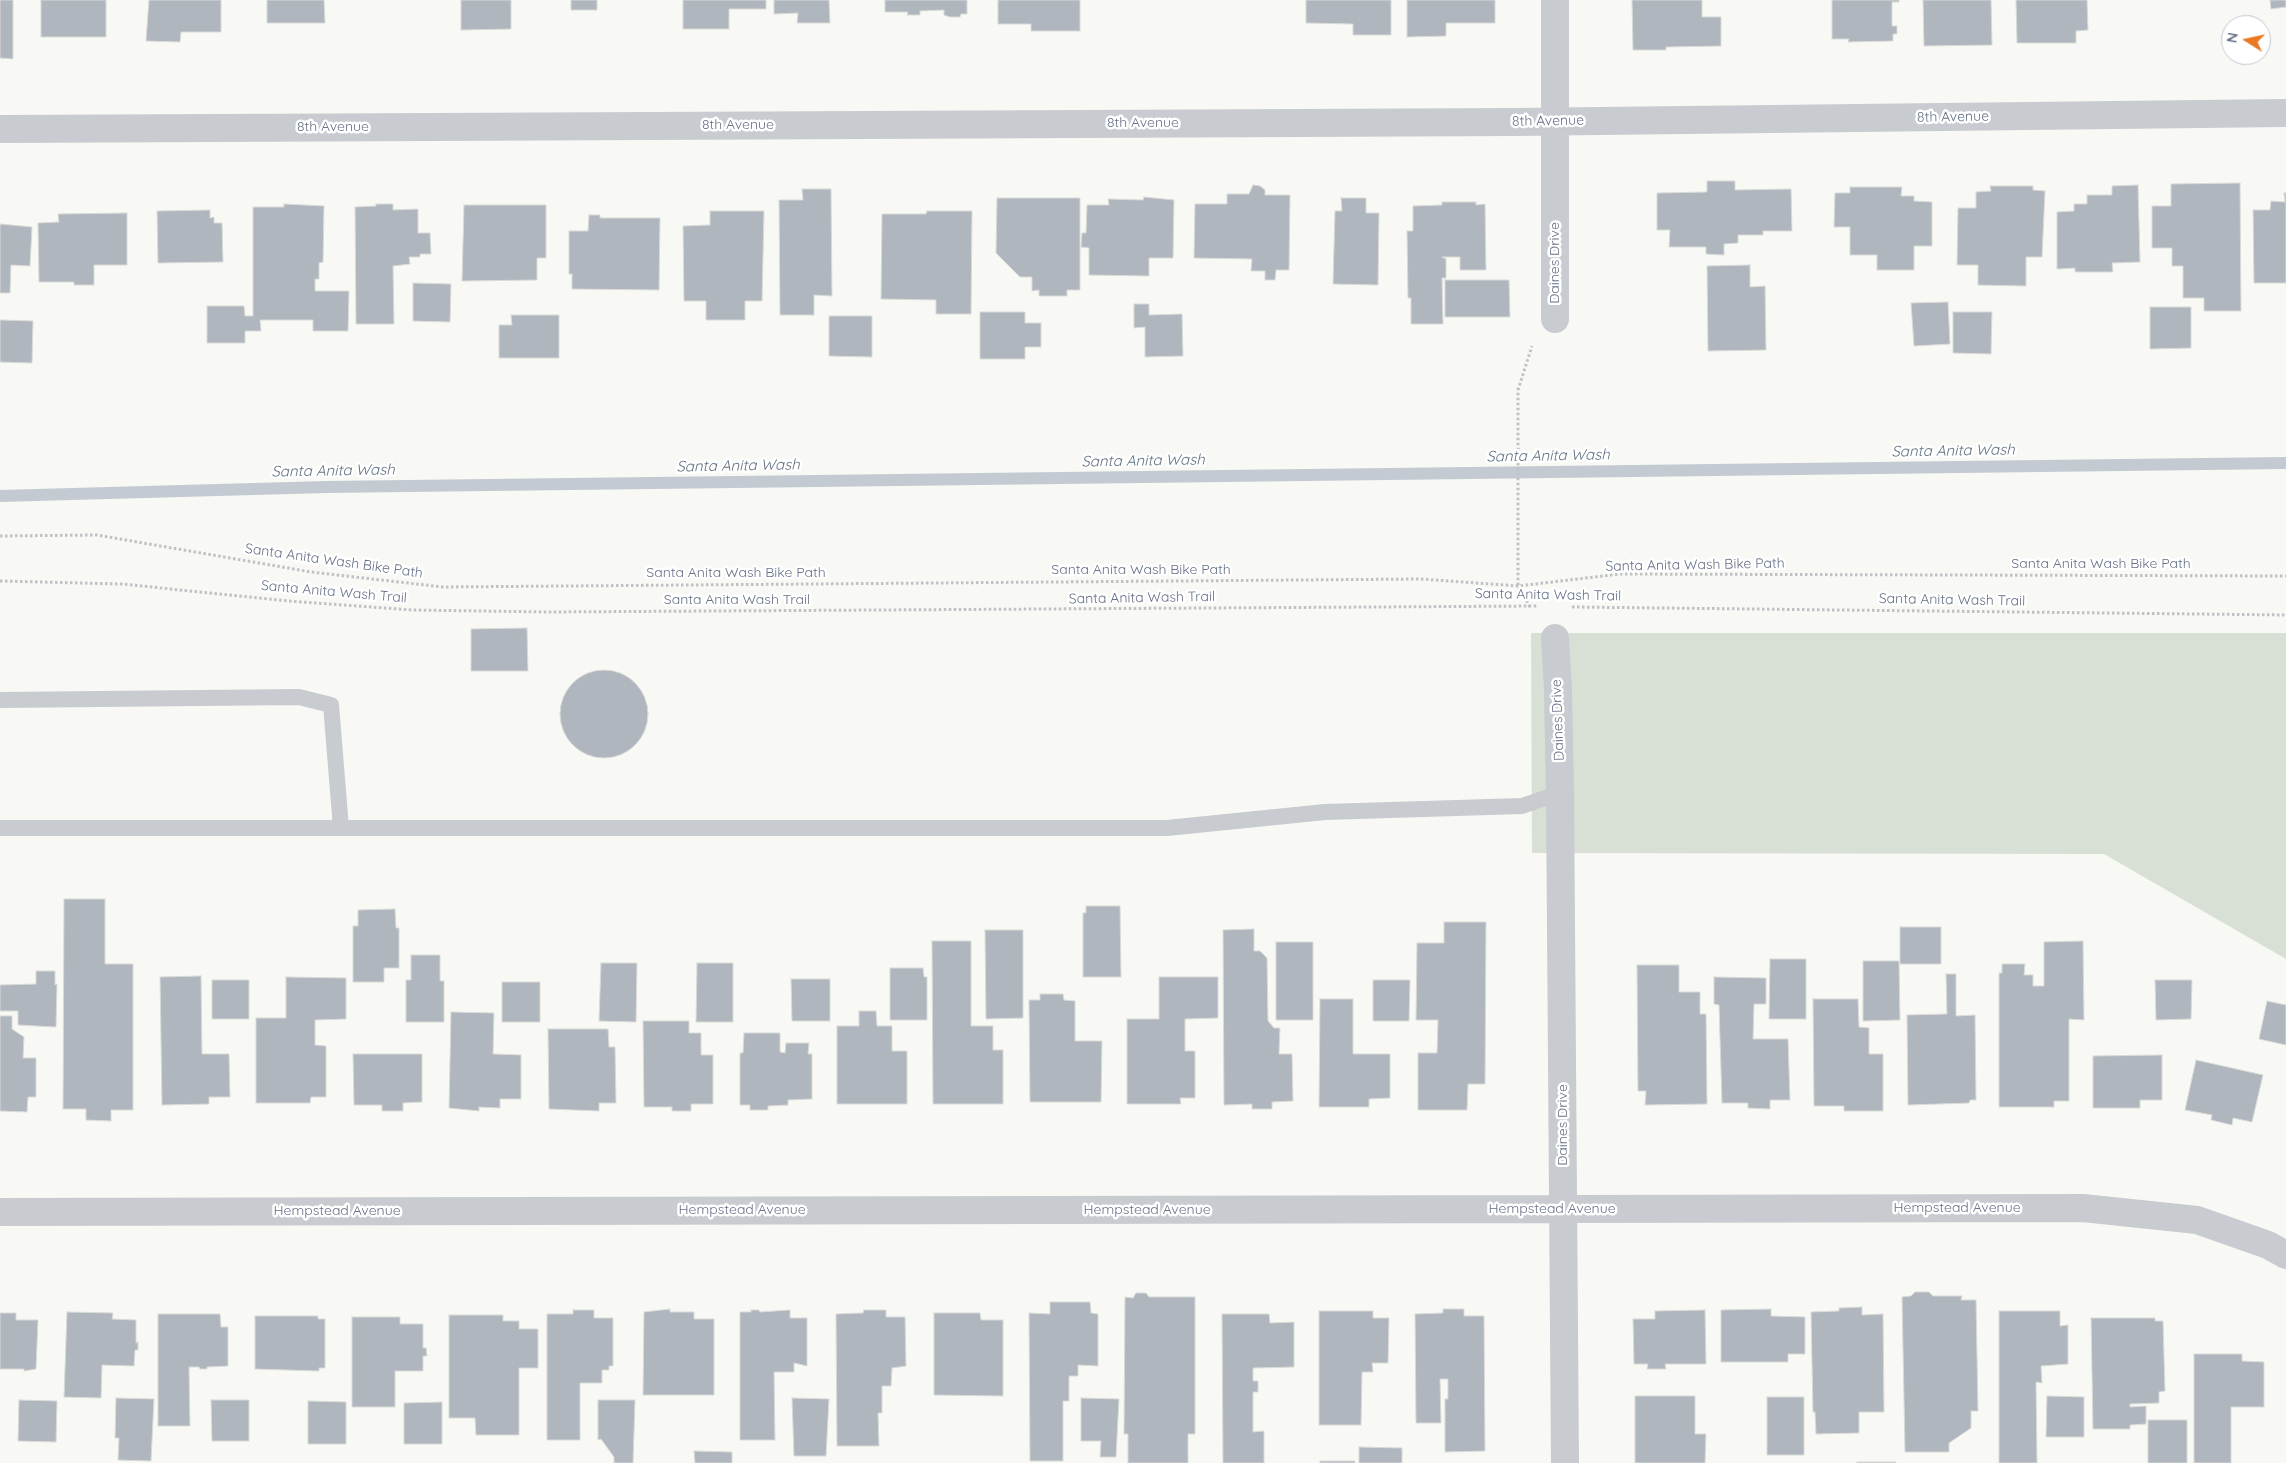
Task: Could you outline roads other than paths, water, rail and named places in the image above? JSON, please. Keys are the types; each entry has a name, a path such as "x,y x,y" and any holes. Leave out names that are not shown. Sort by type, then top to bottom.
{"street":[{"name":"Daines Drive","path":"1555,0 1555,319"},
{"name":"8th Avenue","path":"0,129 1554,121 2286,113"},
{"name":"Daines Drive","path":"1555,638 1560,793 1565,1463"},
{"name":"Hempstead Avenue","path":"0,1212 2084,1208 2197,1220 2268,1245 2286,1254"}],"lane":[{"path":"0,700 299,697 330,705 341,828"},
{"path":"0,828 1167,828 1325,812 1522,806 1560,793"}],"waterway":[{"name":"Santa Anita Wash","path":"0,496 326,487 2286,463"}]}
